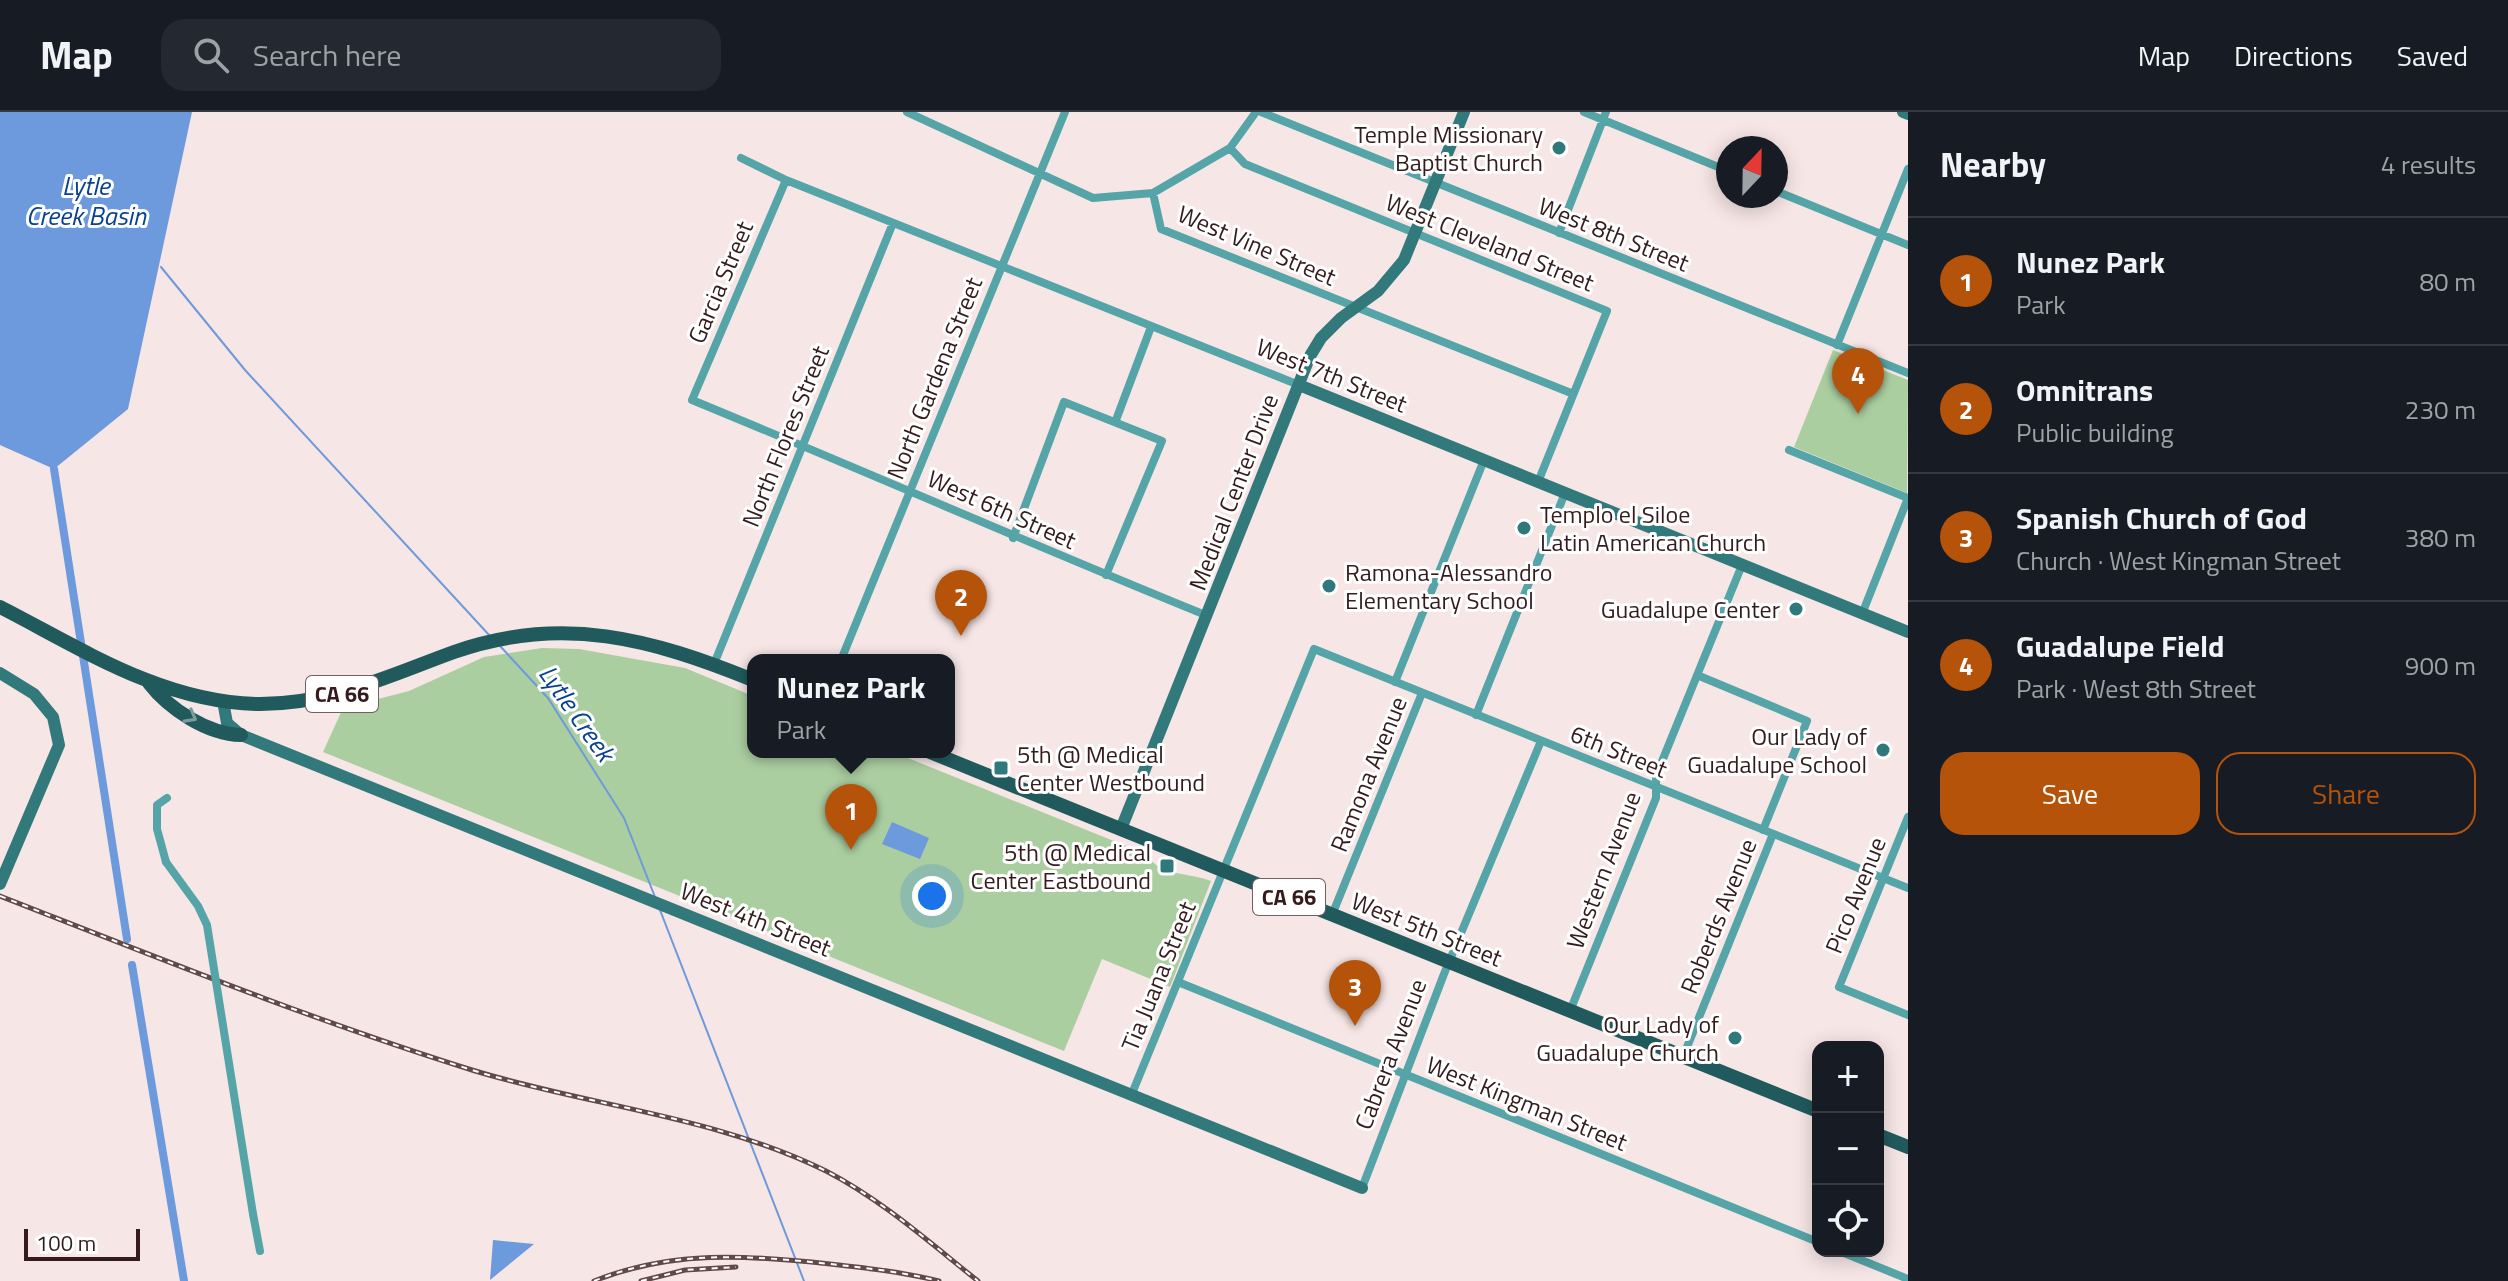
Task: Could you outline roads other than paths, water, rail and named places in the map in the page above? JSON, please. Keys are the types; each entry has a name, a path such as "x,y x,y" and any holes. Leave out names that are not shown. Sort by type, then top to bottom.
{"main road":[{"name":"CA 66","path":"0,607 149,682 223,701 257,704 320,699 389,679 455,652 527,636 591,633 675,649 747,678"},
{"path":"149,682 163,701 225,735 241,735"},
{"name":"West 5th Street","path":"945,758 1812,1109"},
{"path":"1884,1137 1908,1147"}],"street":[{"name":"West Vine Street","path":"907,112 1093,198 1153,193 1161,229 1571,393"},
{"name":"North Gardena Street","path":"843,654 1065,112"},
{"path":"1153,193 1230,148 1259,112"},
{"name":"West 8th Street","path":"1259,112 1908,373"},
{"name":"Medical Center Drive","path":"1121,829 1310,356 1321,338 1392,277 1404,260 1464,112"},
{"path":"1584,112 1605,116 1716,166"},
{"path":"1559,233 1605,116"},
{"name":"West Cleveland Street","path":"1230,148 1245,164 1607,311 1571,393"},
{"name":"West 7th Street","path":"741,158 786,180 1908,632"},
{"path":"1837,345 1908,169"},
{"name":"Garcia Street","path":"692,400 786,180"},
{"path":"1788,196 1908,245"},
{"name":"North Flores Street","path":"714,664 893,223"},
{"path":"1116,420 1151,327"},
{"path":"1538,482 1571,393"},
{"name":"West 6th Street","path":"692,400 911,490 1013,538 1208,616"},
{"path":"1013,538 1064,402 1116,420 1162,441 1106,575"},
{"path":"1789,450 1908,498 1862,614"},
{"name":"Ramona Avenue","path":"1395,682 1484,460"},
{"path":"1476,715 1565,493"},
{"name":"Western Avenue","path":"1570,1011 1656,798 1656,776 1742,565"},
{"name":"6th Street","path":"1314,649 1908,888"},
{"name":"Tia Juana Street","path":"1131,1096 1314,649"},
{"path":"0,673 34,694 53,717 59,745 0,884"},
{"name":"Roberds Avenue","path":"1697,675 1807,721 1763,830"},
{"name":"Ramona Avenue","path":"1332,915 1422,693"},
{"path":"223,701 227,723 241,735"},
{"name":"West 4th Street","path":"241,735 1254,1145"},
{"name":"Cabrera Avenue","path":"1254,1145 1362,1188 1541,741"},
{"path":"167,798 157,805 157,829 166,862 198,906 207,925 260,1251"},
{"name":"Pico Avenue","path":"1908,817 1839,987 1908,1015"},
{"name":"Roberds Avenue","path":"1683,1057 1773,834"},
{"name":"West Kingman Street","path":"1178,982 1812,1240"},
{"path":"1854,1257 1908,1279"}],"water":[{"name":"Lytle Creek Basin","path":"0,112 192,112 128,409 54,469 0,445"},
{"path":"892,822 929,838 920,859 882,844"},
{"path":"493,1240 534,1244 490,1280"}],"waterway":[{"name":"Lytle Creek","path":"161,267 245,370 490,636"},
{"name":"Lytle Creek","path":"54,469 127,939"},
{"name":"Lytle Creek","path":"500,646 548,698 624,818 655,897"},
{"name":"Lytle Creek","path":"660,910 804,1281"},
{"name":"Lytle Creek","path":"132,965 184,1281"}],"railway":[{"path":"0,896 234,987 412,1051 516,1082 696,1124 784,1152 847,1182 905,1222 978,1281"},
{"path":"594,1281 652,1264 739,1257 857,1267 939,1281"},
{"path":"641,1281 685,1270 736,1267"}],"place":[{"name":"Temple Missionary Baptist Church","path":"1559,148"},
{"name":"Guadalupe Field","path":"1858,414"},
{"name":"Templo el Siloe Latin American Church","path":"1524,528"},
{"name":"Ramona-Alessandro Elementary School","path":"1329,586"},
{"name":"Guadalupe Center","path":"1796,609"},
{"name":"Omnitrans","path":"961,636"},
{"name":"Our Lady of Guadalupe School","path":"1883,750"},
{"name":"5th @ Medical Center Westbound","path":"1001,768"},
{"name":"Nunez Park","path":"851,850"},
{"name":"5th @ Medical Center Eastbound","path":"1167,866"},
{"name":"Spanish Church of God","path":"1355,1026"},
{"name":"Our Lady of Guadalupe Church","path":"1735,1038"}]}
